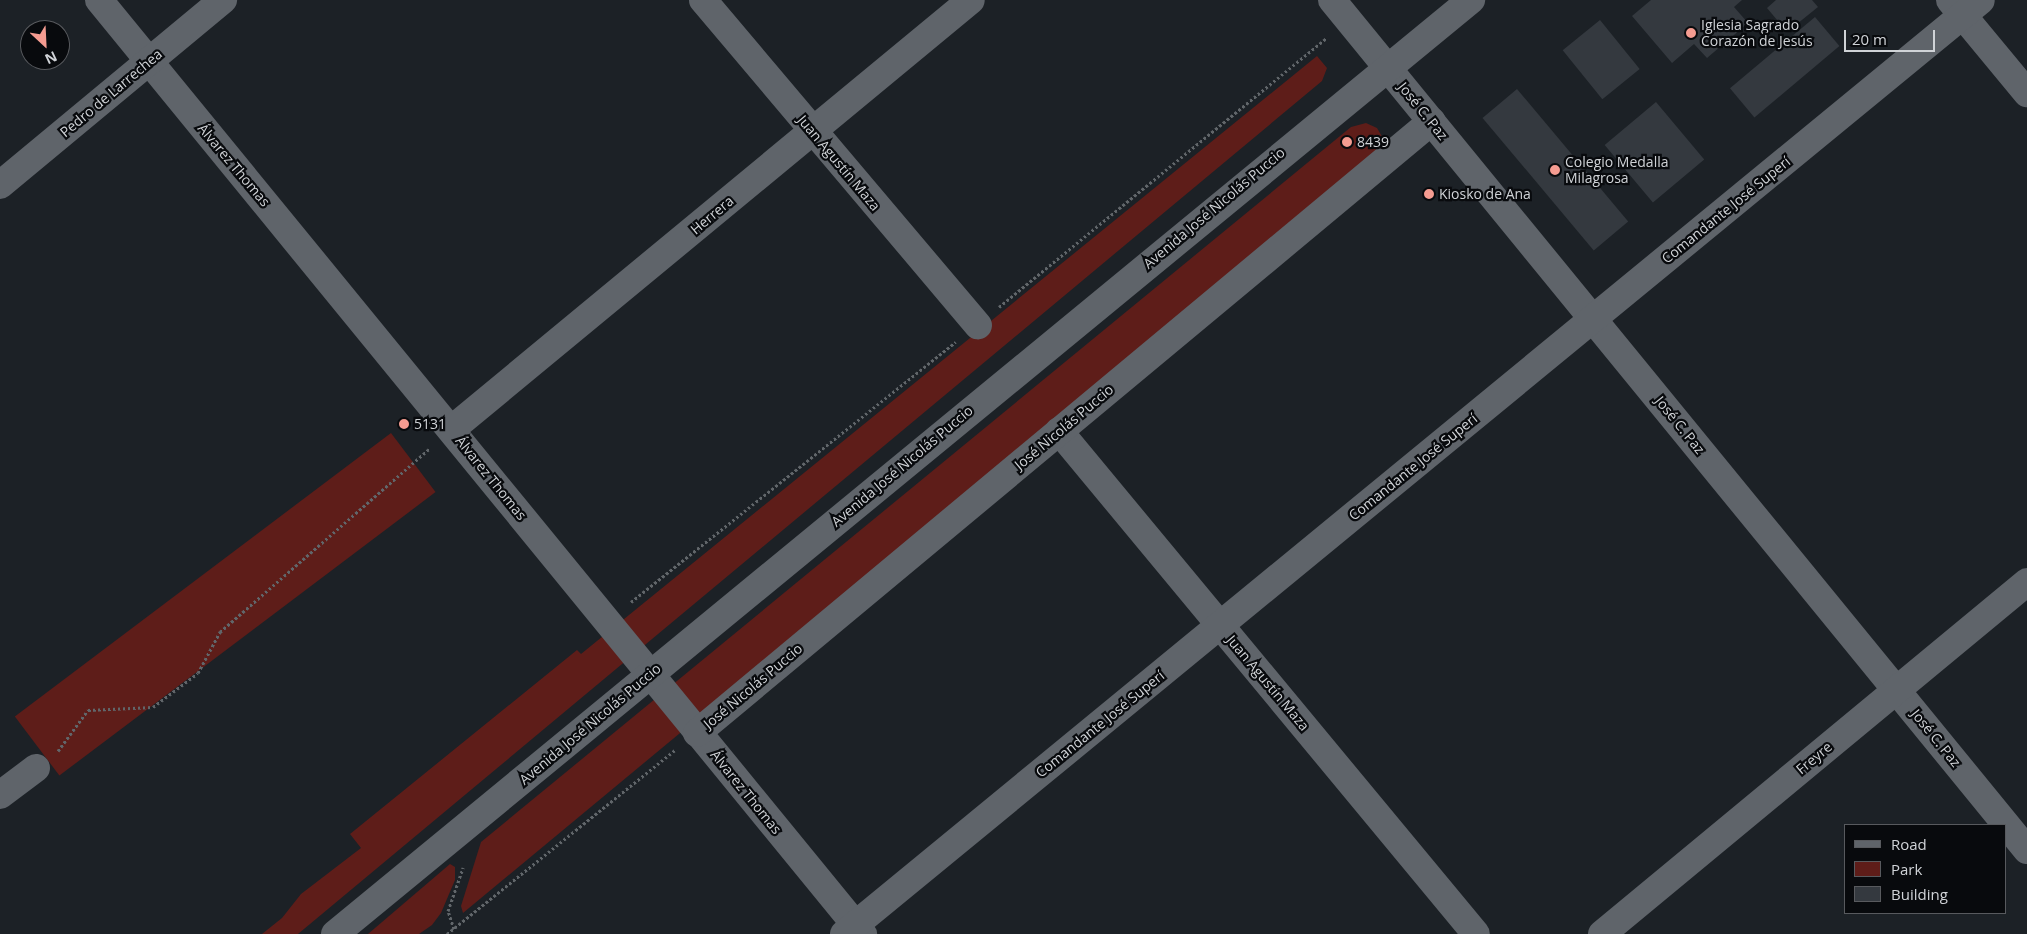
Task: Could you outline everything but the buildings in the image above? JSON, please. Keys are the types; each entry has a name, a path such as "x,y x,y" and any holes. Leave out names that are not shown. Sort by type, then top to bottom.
{"street":[{"name":"Álvarez Thomas","path":"99,0 613,628 854,931"},
{"name":"Pedro de Larrechea","path":"0,185 223,0"},
{"name":"Juan Agustín Maza","path":"703,0 812,132 978,325"},
{"name":"Herrera","path":"452,430 971,0"},
{"name":"José C. Paz","path":"1332,0 2006,824"},
{"name":"Avenida José Nicolás Puccio","path":"335,934 1387,66 1471,0"},
{"path":"1965,5 2027,93"},
{"name":"Comandante José Superí","path":"854,931 1220,625 1593,319 1965,5"},
{"name":"José Nicolás Puccio","path":"693,728 1059,431 1432,121"},
{"name":"Juan Agustín Maza","path":"1059,431 1476,934"},
{"name":"Freyre","path":"1602,934 2027,582"},
{"path":"0,795 36,768"},
{"name":"José C. Paz","path":"2007,826 2027,850"}],"path":[{"path":"36,768 64,746 88,710 153,707 198,673 220,632 452,430"},
{"path":"447,934 693,728"},
{"path":"454,929 448,912 464,865 470,823"}],"green space":[{"path":"1317,56 1327,68 1322,81 298,934 262,934 282,918 301,894 361,848 350,834 577,650 581,654"},
{"path":"1366,123 1377,128 1384,140 1382,151 463,913 461,906 481,842 1351,127"},
{"path":"391,433 436,492 59,776 15,716"},
{"path":"450,864 455,867 455,880 441,913 432,925 419,934 368,934"}],"place":[{"name":"Iglesia Sagrado Corazón de Jesús","path":"1691,33"},
{"name":"8439","path":"1347,142"},
{"name":"Colegio Medalla Milagrosa","path":"1555,170"},
{"name":"Kiosko de Ana","path":"1429,194"},
{"name":"5131","path":"404,424"}]}
